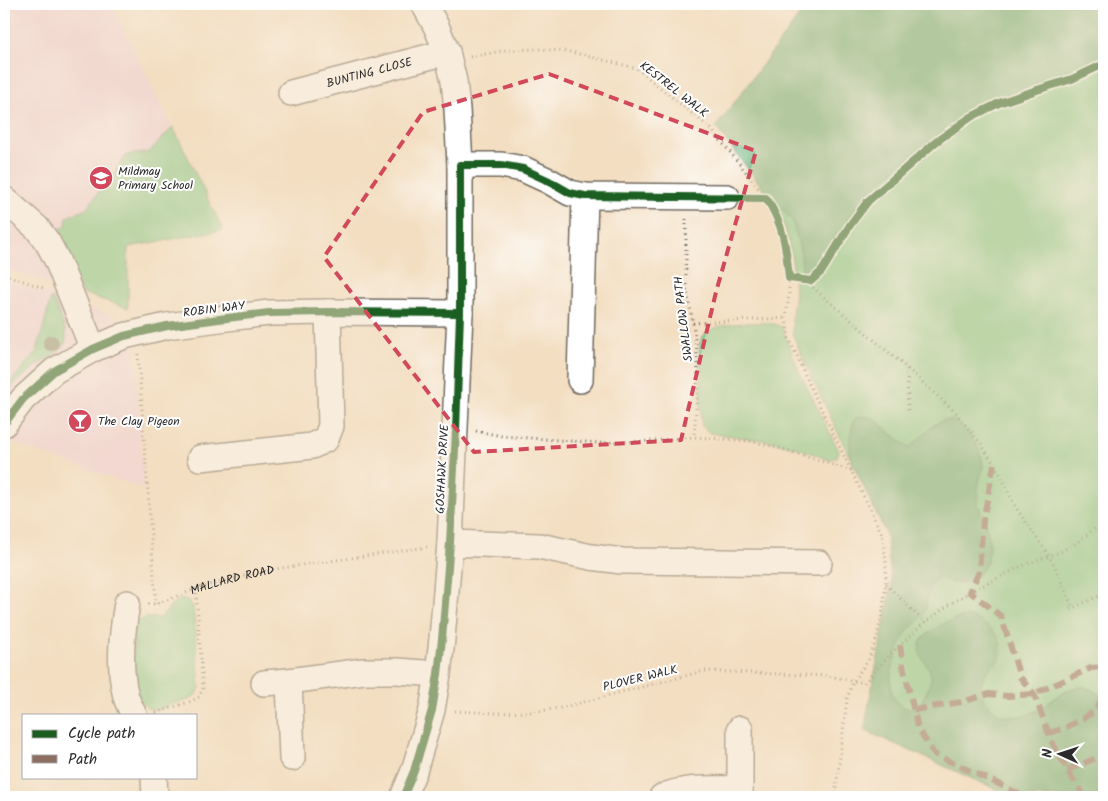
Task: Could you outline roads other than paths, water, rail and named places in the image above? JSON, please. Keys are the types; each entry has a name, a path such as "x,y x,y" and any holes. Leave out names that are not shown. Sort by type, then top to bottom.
{"street":[{"name":"GOSHAWK DRIVE","path":"403,797 414,771 432,710 438,674 450,543 460,313 460,165 454,81 449,57 424,4"},
{"name":"BUNTING CLOSE","path":"292,92 449,57"},
{"path":"460,165 501,166 523,169 570,193 585,196 727,198"},
{"path":"580,380 585,196"},
{"path":"4,199 36,228 48,242 93,349"},
{"path":"200,458 312,446 326,439 331,426 328,312"},
{"name":"ROBIN WAY","path":"4,424 23,399 54,371 93,349 124,336 167,326 269,313 460,313"},
{"path":"450,543 539,546 591,557 622,561 819,563"},
{"path":"128,603 122,638 121,663 126,697 134,714"},
{"path":"264,683 364,671 438,674"},
{"path":"289,681 292,758"},
{"path":"662,797 687,790 711,789 740,793 740,729"},
{"path":"154,778 155,797"}],"place":[{"name":"Mildmay Primary School","path":"101,178"},
{"name":"The Clay Pigeon","path":"80,421"}]}
